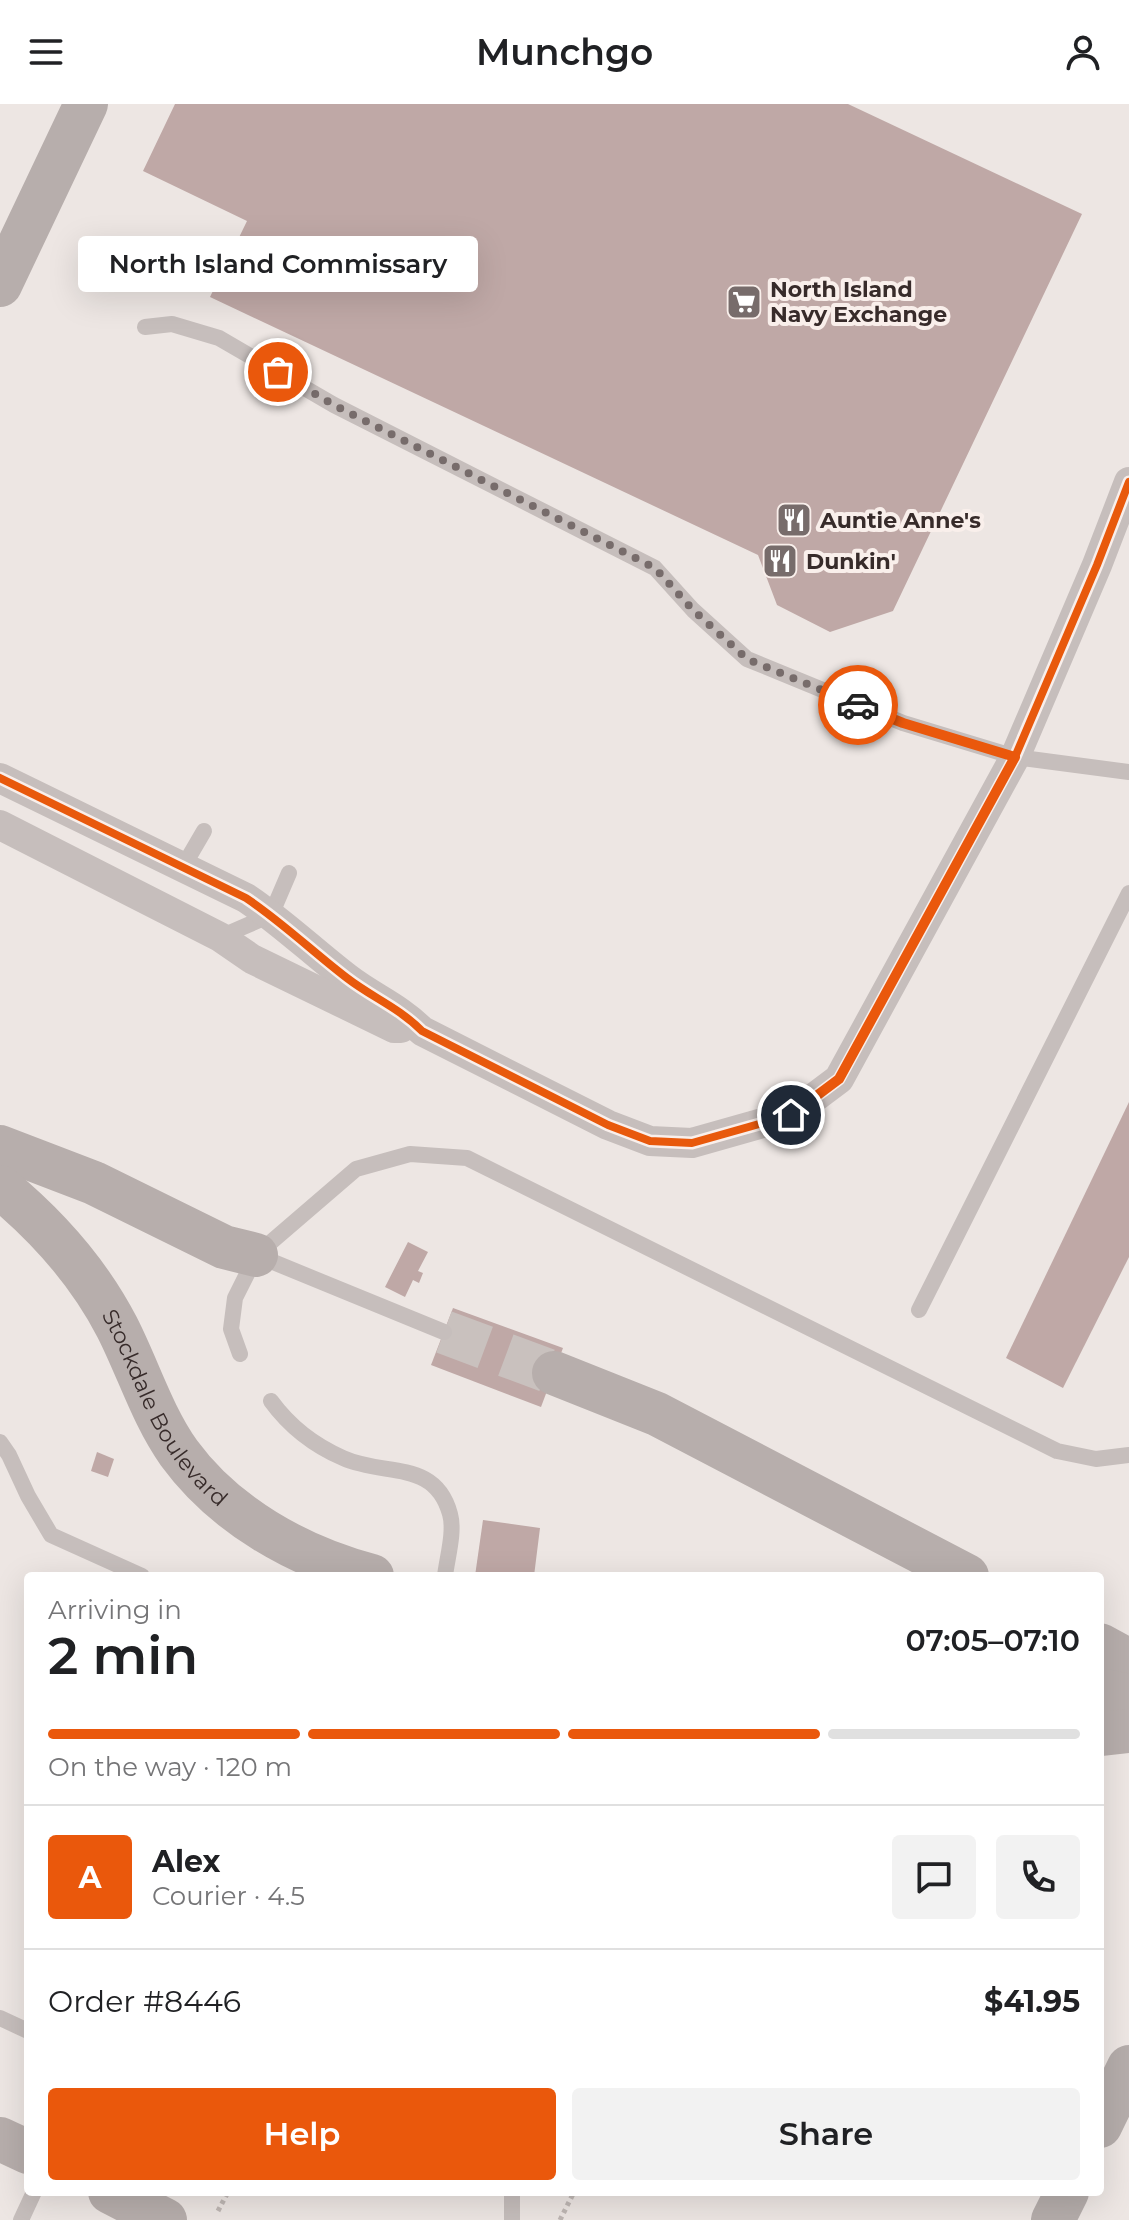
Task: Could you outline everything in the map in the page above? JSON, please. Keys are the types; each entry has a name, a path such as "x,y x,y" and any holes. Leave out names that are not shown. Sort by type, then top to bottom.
{"main road":[{"path":"0,285 86,104"},
{"path":"0,1147 94,1183 224,1247 256,1255"},
{"name":"Stockdale Boulevard","path":"0,1187 52,1235 115,1323 181,1455 247,1518 276,1538 315,1558 359,1572"},
{"path":"554,1373 657,1414 959,1572"},
{"path":"1104,1647 1129,1661"},
{"path":"1104,1691 1129,1696"},
{"path":"1104,1734 1129,1731"},
{"path":"1104,2118 1129,2067"},
{"path":"0,2139 24,2150"},
{"path":"118,2196 165,2220"},
{"path":"1053,2220 1065,2196"}],"street":[{"path":"0,778 246,898 350,980 405,1013 422,1031 608,1125 650,1141 692,1143 791,1115 839,1079 1015,757 1129,482"},
{"path":"0,825 220,937 252,959 394,1028 422,1031"}],"lane":[{"path":"145,327 172,324 219,338 334,405 655,568 693,610 747,659 903,723 1015,757 1129,772"},
{"path":"183,867 204,831"},
{"path":"220,937 271,915 289,873"},
{"path":"919,1310 1129,893"},
{"path":"240,1354 231,1329 235,1298 256,1255 356,1169 410,1154 467,1158 1057,1451 1096,1459 1129,1455"},
{"path":"256,1255 444,1332"},
{"path":"271,1401 287,1424 344,1459 424,1477 441,1491 451,1518 445,1572"},
{"path":"0,1442 51,1535 133,1572"},
{"path":"0,2018 24,2029"},
{"path":"21,2220 32,2196"},
{"path":"512,2196 512,2220"}],"path":[{"path":"218,2211 226,2196"},
{"path":"560,2220 572,2196"}],"building":[{"name":"North Island Navy Exchange","path":"175,104 848,104 1082,214 893,611 830,632 777,605 758,555 210,297 247,221 143,171"},
{"path":"1129,1102 1129,1257 1063,1388 1006,1358"},
{"path":"408,1242 428,1252 418,1271 423,1273 419,1283 413,1280 405,1297 385,1287"},
{"path":"453,1308 563,1348 541,1407 431,1365"},
{"path":"97,1452 114,1459 108,1477 91,1471"},
{"path":"483,1520 540,1528 534,1572 476,1572"}],"tunnel":[{"path":"444,1332 554,1373"}],"cycle path":[{"path":"0,778 246,898 347,978 404,1015 422,1031 608,1125 650,1141 692,1143 791,1115 839,1079 1015,757 1129,482"}],"way so far":[{"path":"278,372 334,405 655,568 693,610 747,659 858,705"}],"place":[{"name":"North Island Navy Exchange","path":"744,302"},
{"name":"North Island Commissary","path":"278,372"},
{"name":"Auntie Anne's","path":"794,520"},
{"name":"Dunkin'","path":"780,561"}],"route":[{"path":"791,1115 839,1079 1015,757 903,723 858,705"}]}
